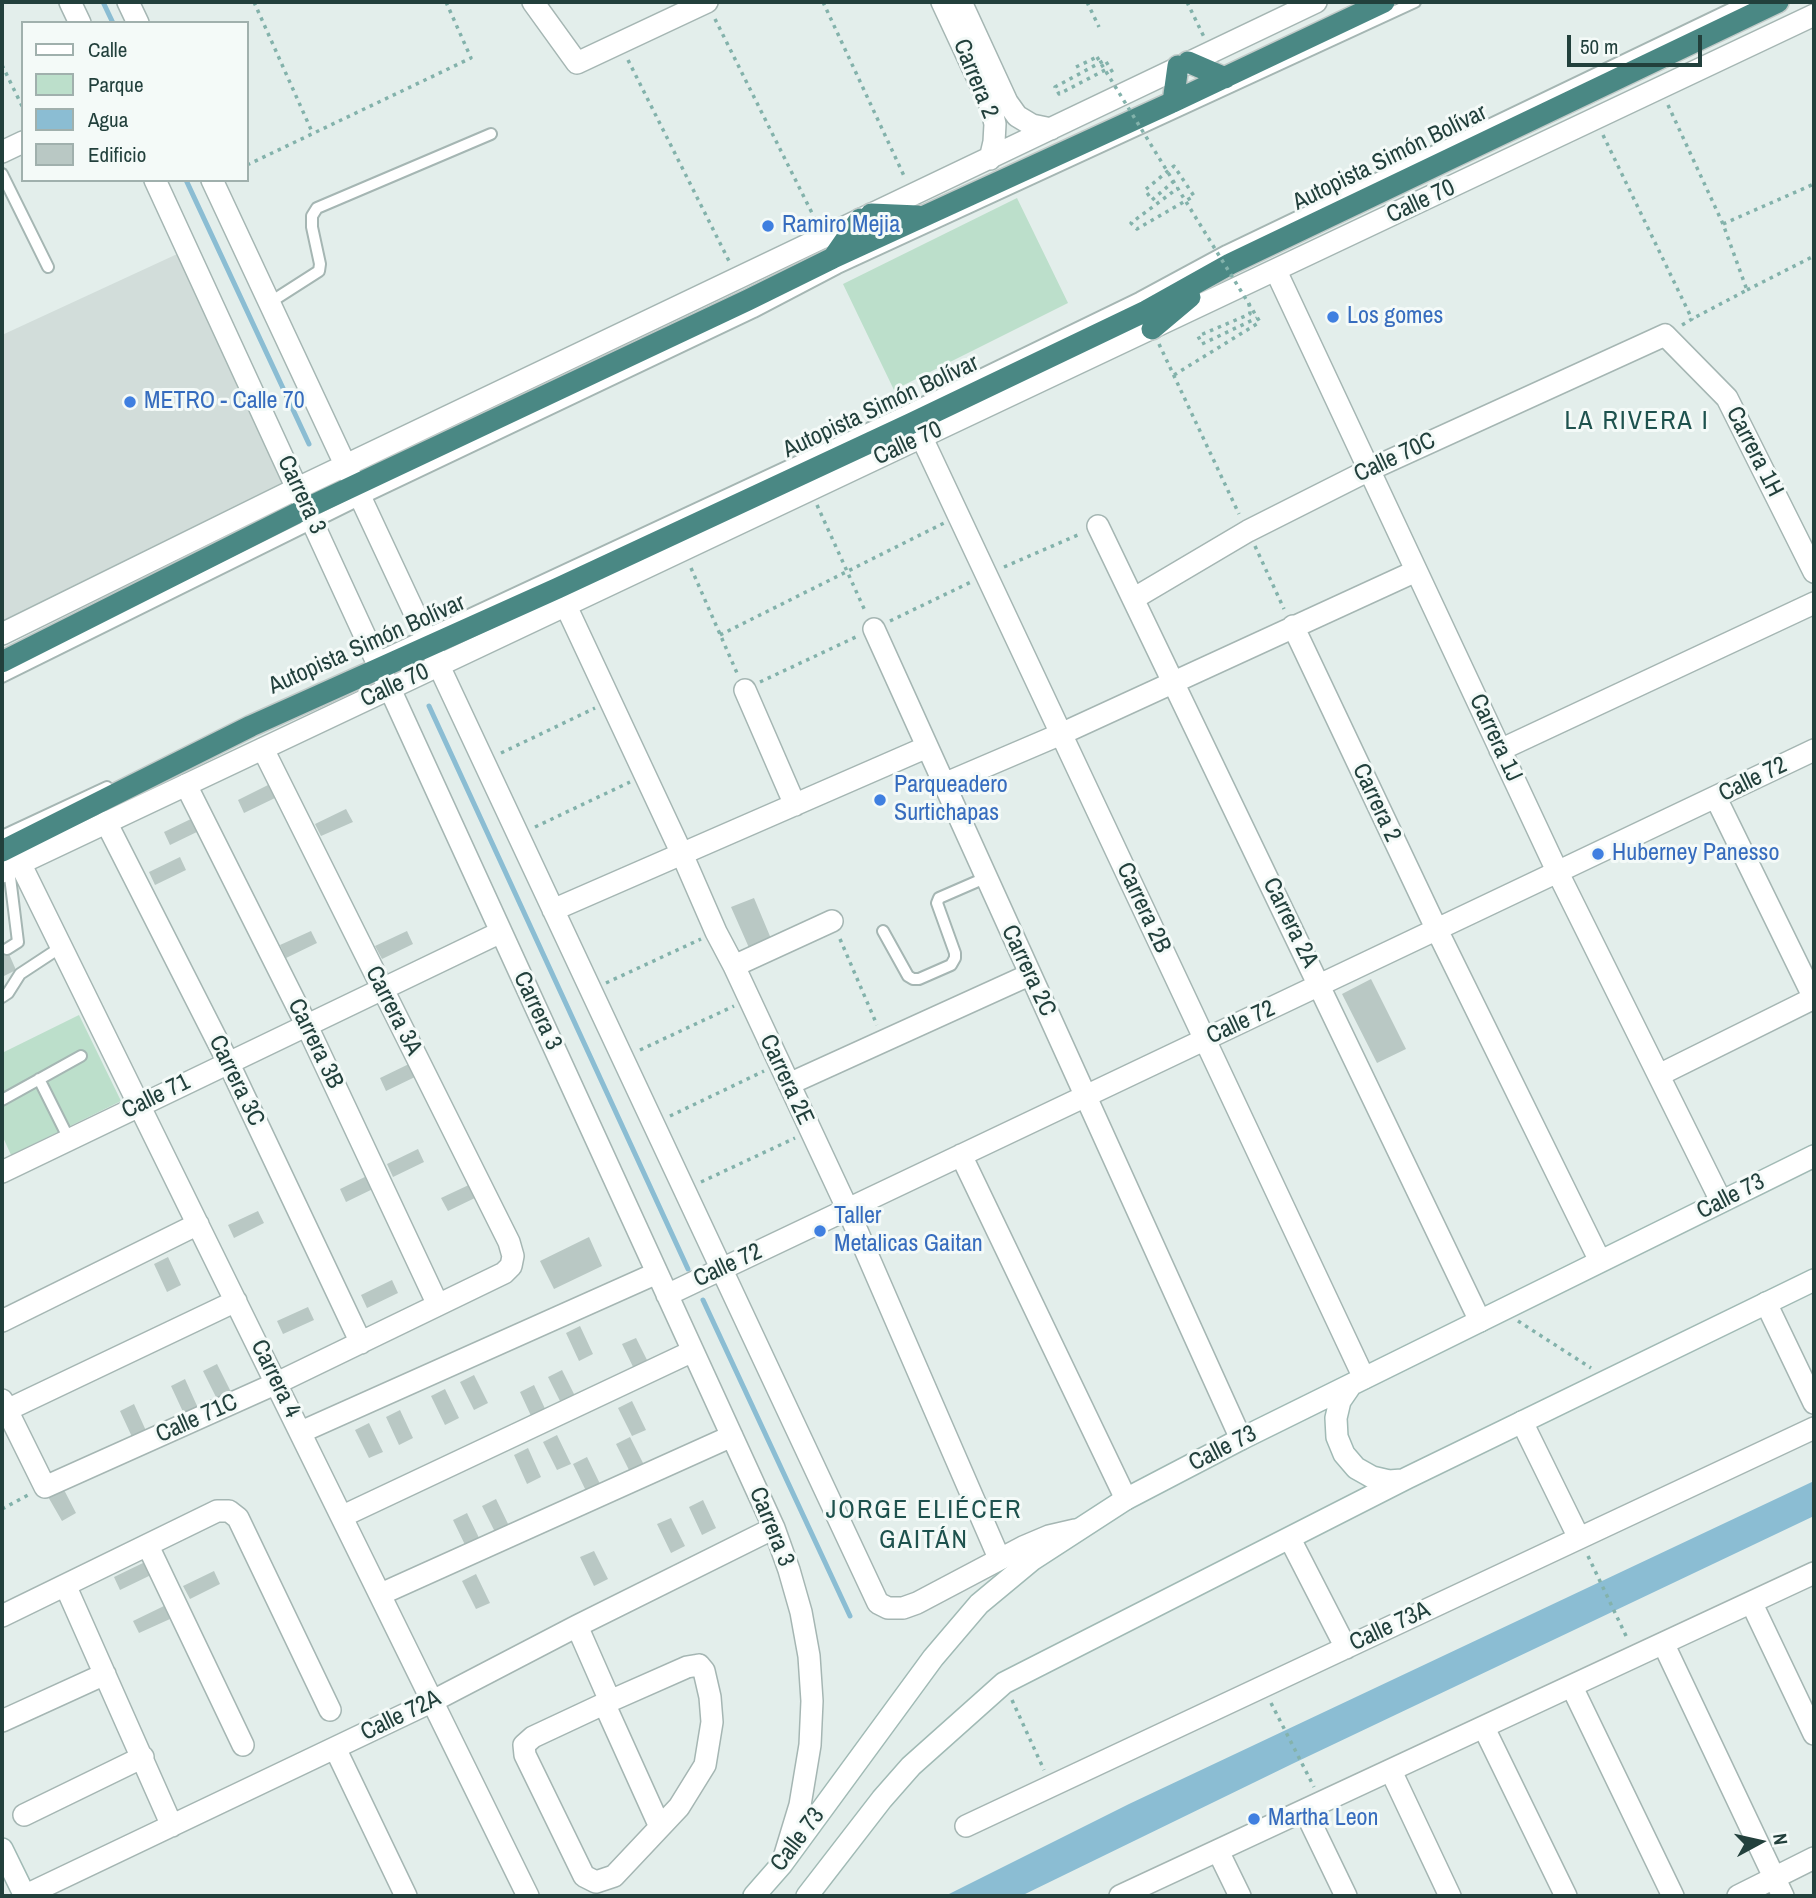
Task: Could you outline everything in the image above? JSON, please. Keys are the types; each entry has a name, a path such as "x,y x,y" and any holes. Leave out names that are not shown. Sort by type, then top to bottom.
{"highway":[{"path":"2,662 310,515 354,484 1384,2"},
{"name":"Autopista Simón Bolívar","path":"8,864 251,726 378,663 912,423 1146,311 1230,264 1778,2"},
{"path":"1173,102 1183,64 1225,78"},
{"path":"833,258 866,217 924,216"},
{"path":"1155,336 1230,264"}],"street":[{"path":"70,2 79,21"},
{"path":"128,2 137,21"},
{"path":"533,2 577,63 707,2"},
{"name":"Carrera 2","path":"942,2 991,107 995,124 990,159"},
{"name":"Carrera 2","path":"961,2 1007,102 1017,116 1032,125 1051,129"},
{"path":"2,634 298,488 354,484 738,279 1316,2"},
{"name":"Calle 70","path":"8,864 107,822 922,438 1155,336 1276,271 1814,15"},
{"path":"2,152 21,143"},
{"name":"Carrera 3","path":"156,182 774,1528 801,1612 809,1656 812,1701 810,1745 800,1805 782,1864"},
{"path":"213,182 878,1603 888,1608 903,1608 917,1603 999,1558 1049,1536 1077,1530"},
{"name":"Carrera 1J","path":"1276,271 1558,873 1721,1201"},
{"name":"Calle 70C","path":"1133,599 1248,531 1369,470 1665,335"},
{"name":"Carrera 1H","path":"1665,335 1727,398 1814,572"},
{"name":"Carrera 2B","path":"922,438 1205,1040 1358,1381"},
{"name":"Carrera 2A","path":"1098,526 1480,1321"},
{"path":"944,784 1061,734 1416,571"},
{"path":"1500,750 1814,603"},
{"name":"Carrera 2E","path":"566,606 848,1210 999,1558"},
{"name":"Carrera 2","path":"1293,626 1437,930 1600,1261"},
{"name":"Carrera 2C","path":"873,629 1241,1439"},
{"path":"745,690 795,805"},
{"path":"553,910 927,747"},
{"name":"Carrera 3A","path":"263,749 509,1242 513,1256 511,1266 504,1273"},
{"name":"Calle 72","path":"667,1295 1814,750"},
{"name":"Carrera 3B","path":"186,785 306,1024 438,1305"},
{"path":"1659,1075 1814,998 1716,798"},
{"name":"Carrera 3C","path":"107,822 228,1062 361,1343"},
{"name":"Carrera 4","path":"8,864 61,947 528,1896"},
{"path":"734,965 832,921"},
{"name":"Calle 71","path":"2,1171 501,932"},
{"path":"789,1084 1029,975"},
{"path":"961,1155 1126,1499"},
{"name":"Calle 73","path":"754,1896 782,1864 933,1658 979,1604 1032,1560 1126,1499 1241,1439 1814,1156"},
{"path":"2,1321 198,1224"},
{"path":"301,1432 657,1272"},
{"name":"Calle 71C","path":"44,1487 277,1383 504,1273"},
{"name":"Calle 73","path":"807,1896 911,1766 1004,1683 1407,1479 1814,1280"},
{"path":"44,1487 4,1405 236,1301"},
{"path":"1766,1303 1814,1403"},
{"path":"343,1516 693,1351"},
{"path":"1358,1381 1340,1401 1336,1418 1337,1437 1344,1454 1356,1468 1372,1477 1390,1481 1407,1479"},
{"path":"1522,1422 1579,1538"},
{"name":"Calle 73A","path":"966,1826 1814,1428"},
{"path":"381,1594 732,1436"},
{"path":"2,1616 66,1587 216,1511 229,1510 239,1518 330,1710"},
{"name":"Calle 72A","path":"24,1896 433,1702 577,1626 774,1528"},
{"path":"1290,1539 1346,1648"},
{"path":"148,1546 243,1745"},
{"path":"1126,1895 1814,1573"},
{"path":"66,1587 172,1826"},
{"path":"1752,1604 1814,1734"},
{"path":"577,1626 660,1827"},
{"path":"1664,1645 1779,1887"},
{"path":"699,1665 704,1671 710,1697 712,1723 705,1765 679,1807 660,1827 614,1876 596,1882 584,1876 525,1755 524,1745 533,1737 607,1702 687,1667 699,1665"},
{"path":"2,1721 105,1674"},
{"path":"1572,1687 1673,1896"},
{"path":"1484,1728 1566,1896"},
{"path":"335,1748 406,1896"},
{"path":"24,1815 143,1757"},
{"path":"1391,1771 1450,1896"},
{"path":"1305,1811 1346,1896"},
{"path":"2,1849 24,1896"},
{"path":"1218,1851 1240,1896"},
{"path":"1738,1896 1779,1887 1814,1858"}],"lane":[{"path":"354,484 741,318 928,226 1415,2"},
{"path":"427,640 906,411 1139,298 1226,251 1745,2"},
{"path":"269,303 319,271 312,227 312,216 317,208 491,134"},
{"path":"2,174 48,267"},
{"path":"2,677 310,515"},
{"path":"2,836 378,663"},
{"path":"7,949 18,942 8,864"},
{"path":"883,931 908,976 913,979 951,965 955,953 937,903 939,898 985,878"},
{"path":"2,997 8,993 20,974 61,947"},
{"path":"2,1100 81,1056"},
{"path":"39,1079 69,1139"}],"path":[{"path":"254,2 313,134"},
{"path":"248,165 471,58 446,2"},
{"path":"707,2 823,238"},
{"path":"823,2 913,195"},
{"path":"1087,2 1099,27"},
{"path":"1187,2 1211,51"},
{"path":"619,43 738,279"},
{"path":"1076,67 1097,57 1260,322 1174,375"},
{"path":"1105,60 1055,86 1059,94 1105,70"},
{"path":"2,65 21,104"},
{"path":"1660,89 1723,224 1747,290"},
{"path":"1602,133 1692,319"},
{"path":"1174,181 1152,200 1145,190 1174,166 1194,196 1137,229 1131,223 1178,188"},
{"path":"1723,224 1814,184"},
{"path":"1665,335 1814,256"},
{"path":"1250,314 1198,335 1202,344 1257,317"},
{"path":"1155,336 1293,626"},
{"path":"816,503 873,629"},
{"path":"720,635 958,516"},
{"path":"690,565 745,690 986,575 1098,526"},
{"path":"484,761 610,701"},
{"path":"518,835 644,775"},
{"path":"832,921 884,1040"},
{"path":"591,990 716,932"},
{"path":"623,1058 749,1000"},
{"path":"654,1124 779,1065"},
{"path":"685,1190 810,1131"},
{"path":"1516,1320 1598,1372"},
{"path":"2,1508 44,1487"},
{"path":"1594,1569 1625,1633"},
{"path":"1004,1683 1051,1786"},
{"path":"1262,1686 1316,1791"}],"shaded area":[{"name":"METRO - Calle 70","path":"188,249 298,488 2,634 2,335"}],"green space":[{"path":"1017,198 1068,303 894,390 843,284"},
{"path":"79,1015 121,1101 11,1155 2,1135 2,1053"}],"water":[{"path":"1814,1481 1814,1516 1021,1896 945,1896 1129,1804"}],"building":[{"path":"268,785 275,798 244,813 238,800"},
{"path":"346,809 353,822 321,836 315,824"},
{"path":"195,817 201,830 170,845 164,832"},
{"path":"180,857 186,870 155,885 149,872"},
{"path":"754,898 772,941 750,950 731,907"},
{"path":"311,931 317,943 286,958 280,945"},
{"path":"407,931 413,944 382,959 375,946"},
{"path":"2,938 16,970 2,977"},
{"path":"1371,979 1406,1049 1377,1063 1342,994"},
{"path":"411,1063 417,1076 386,1091 380,1078"},
{"path":"418,1149 424,1162 393,1177 387,1164"},
{"path":"371,1174 377,1187 346,1202 340,1189"},
{"path":"473,1183 479,1196 448,1211 441,1198"},
{"path":"258,1211 264,1223 234,1238 228,1225"},
{"path":"589,1237 602,1266 554,1289 540,1261"},
{"path":"168,1257 181,1285 167,1292 154,1264"},
{"path":"392,1280 398,1293 367,1308 361,1295"},
{"path":"308,1307 314,1320 283,1334 277,1321"},
{"path":"580,1326 593,1354 579,1361 566,1333"},
{"path":"636,1338 650,1366 636,1373 622,1344"},
{"path":"217,1364 231,1392 217,1399 203,1371"},
{"path":"562,1370 576,1398 562,1405 548,1377"},
{"path":"474,1375 488,1403 474,1410 460,1382"},
{"path":"185,1379 198,1408 184,1414 171,1386"},
{"path":"534,1385 547,1413 533,1420 520,1392"},
{"path":"445,1389 459,1418 445,1425 431,1396"},
{"path":"632,1401 646,1430 632,1436 618,1408"},
{"path":"134,1404 147,1433 133,1439 120,1411"},
{"path":"400,1410 413,1438 399,1445 386,1417"},
{"path":"369,1423 383,1452 369,1458 355,1430"},
{"path":"557,1435 571,1464 557,1470 543,1442"},
{"path":"630,1437 644,1465 630,1472 616,1444"},
{"path":"528,1448 541,1477 527,1484 514,1455"},
{"path":"587,1457 601,1486 587,1493 573,1464"},
{"path":"62,1486 76,1513 62,1521 47,1495"},
{"path":"496,1499 510,1528 496,1534 482,1506"},
{"path":"703,1500 716,1528 702,1535 689,1507"},
{"path":"467,1513 481,1542 467,1549 453,1520"},
{"path":"671,1518 685,1546 671,1553 657,1524"},
{"path":"594,1551 608,1579 594,1586 580,1557"},
{"path":"145,1562 151,1575 120,1590 114,1577"},
{"path":"214,1571 220,1584 190,1599 183,1586"},
{"path":"476,1574 490,1603 476,1609 462,1581"},
{"path":"164,1606 170,1619 139,1633 133,1621"}],"waterway":[{"path":"103,2 112,21"},
{"path":"187,182 309,444"},
{"path":"429,706 688,1269"},
{"path":"703,1300 850,1616"}],"place":[{"name":"Ramiro Mejia","path":"768,226"},
{"name":"Los gomes","path":"1333,317"},
{"name":"METRO - Calle 70","path":"130,402"},
{"name":"Parqueadero Surtichapas","path":"880,800"},
{"name":"Huberney Panesso","path":"1598,854"},
{"name":"Taller Metalicas Gaitan","path":"820,1231"},
{"name":"Martha Leon","path":"1254,1819"}],"district":[{"name":"LA RIVERA I","path":"1637,422"},
{"name":"JORGE ELIÉCER GAITÁN","path":"924,1526"}]}
